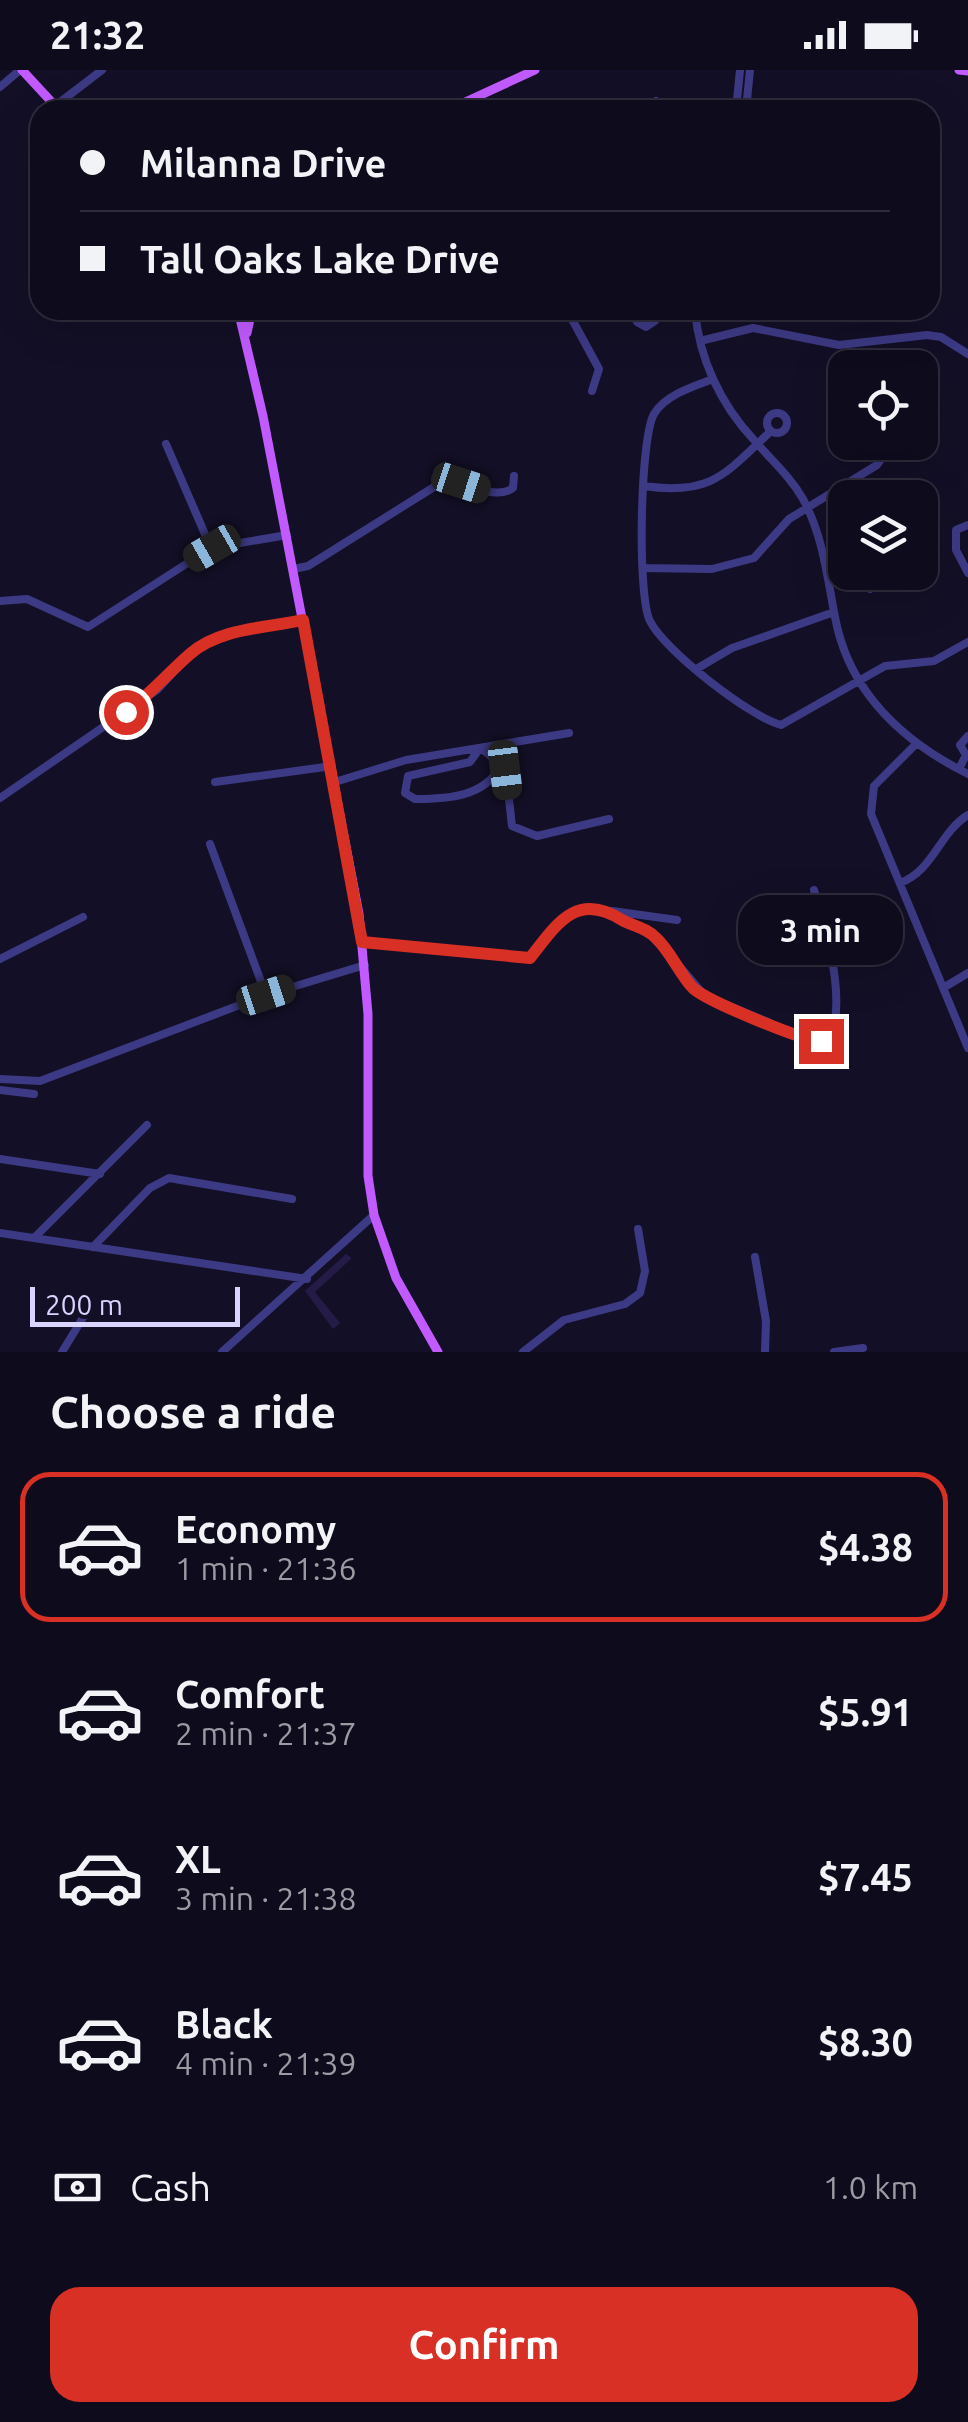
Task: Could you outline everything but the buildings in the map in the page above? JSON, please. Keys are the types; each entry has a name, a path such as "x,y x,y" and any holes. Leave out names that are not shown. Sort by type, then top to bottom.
{"main road":[{"path":"21,70 49,100"},
{"path":"470,100 535,70"},
{"path":"959,70 968,71"},
{"path":"241,320 332,766 362,942 368,1153 374,1215 396,1278 438,1352"},
{"path":"246,336 250,320"}],"street":[{"path":"0,87 21,70"},
{"path":"66,100 102,70"},
{"path":"737,100 740,70"},
{"path":"747,100 750,70"},
{"path":"572,320 599,369 592,391"},
{"path":"697,320 713,379 730,410 788,477 808,510 842,644 859,682 885,717 916,744 963,772 967,756 960,745 968,736"},
{"path":"700,341 753,328 839,345 927,335 941,337 968,354"},
{"path":"713,379 687,389 654,415 646,434 644,568 647,616 657,634 758,718 781,725 896,662 934,661 968,642"},
{"path":"644,486 711,484 744,461 771,430"},
{"path":"166,444 212,548"},
{"path":"644,568 731,567 754,558 788,519 808,510 880,460"},
{"path":"293,570 308,566 434,487 452,482 495,494 506,493 512,488 514,476"},
{"path":"968,525 956,530 954,543 968,572"},
{"path":"0,602 27,598 88,627 212,548 286,535"},
{"path":"698,668 714,655 834,612"},
{"path":"0,798 157,690 192,652 223,636 303,620"},
{"path":"335,782 406,760 569,734"},
{"path":"916,744 874,786 871,814 968,1048"},
{"path":"480,748 501,766 512,826 537,836 609,818"},
{"path":"480,748 470,762 408,776 406,793 415,800 465,794 488,785 501,766"},
{"path":"215,782 332,766"},
{"path":"900,883 926,868 947,831 968,814"},
{"path":"210,844 266,995"},
{"path":"612,912 654,936 705,996 768,1022 790,1036 821,1041 831,1038 834,1028 833,979 814,890"},
{"path":"362,942 530,958 557,924 580,909 677,920"},
{"path":"0,959 83,916"},
{"path":"0,1079 40,1080 266,995 365,965"},
{"path":"943,988 968,973"},
{"path":"0,1090 34,1094"},
{"path":"34,1238 147,1125"},
{"path":"0,1159 100,1174"},
{"path":"93,1247 150,1188 169,1178 292,1199"},
{"path":"222,1352 374,1215"},
{"path":"523,1352 564,1320 625,1304 640,1294 645,1270 638,1229"},
{"path":"0,1233 306,1279"},
{"path":"754,1256 766,1322 765,1352"},
{"path":"62,1352 84,1316"},
{"path":"834,1352 863,1348"}],"route":[{"path":"126,712 157,690 192,652 223,636 303,620 351,864 362,942 530,958 557,924 580,909 592,907 612,912 654,936 693,988 705,996 768,1022 790,1036 821,1041"}]}
